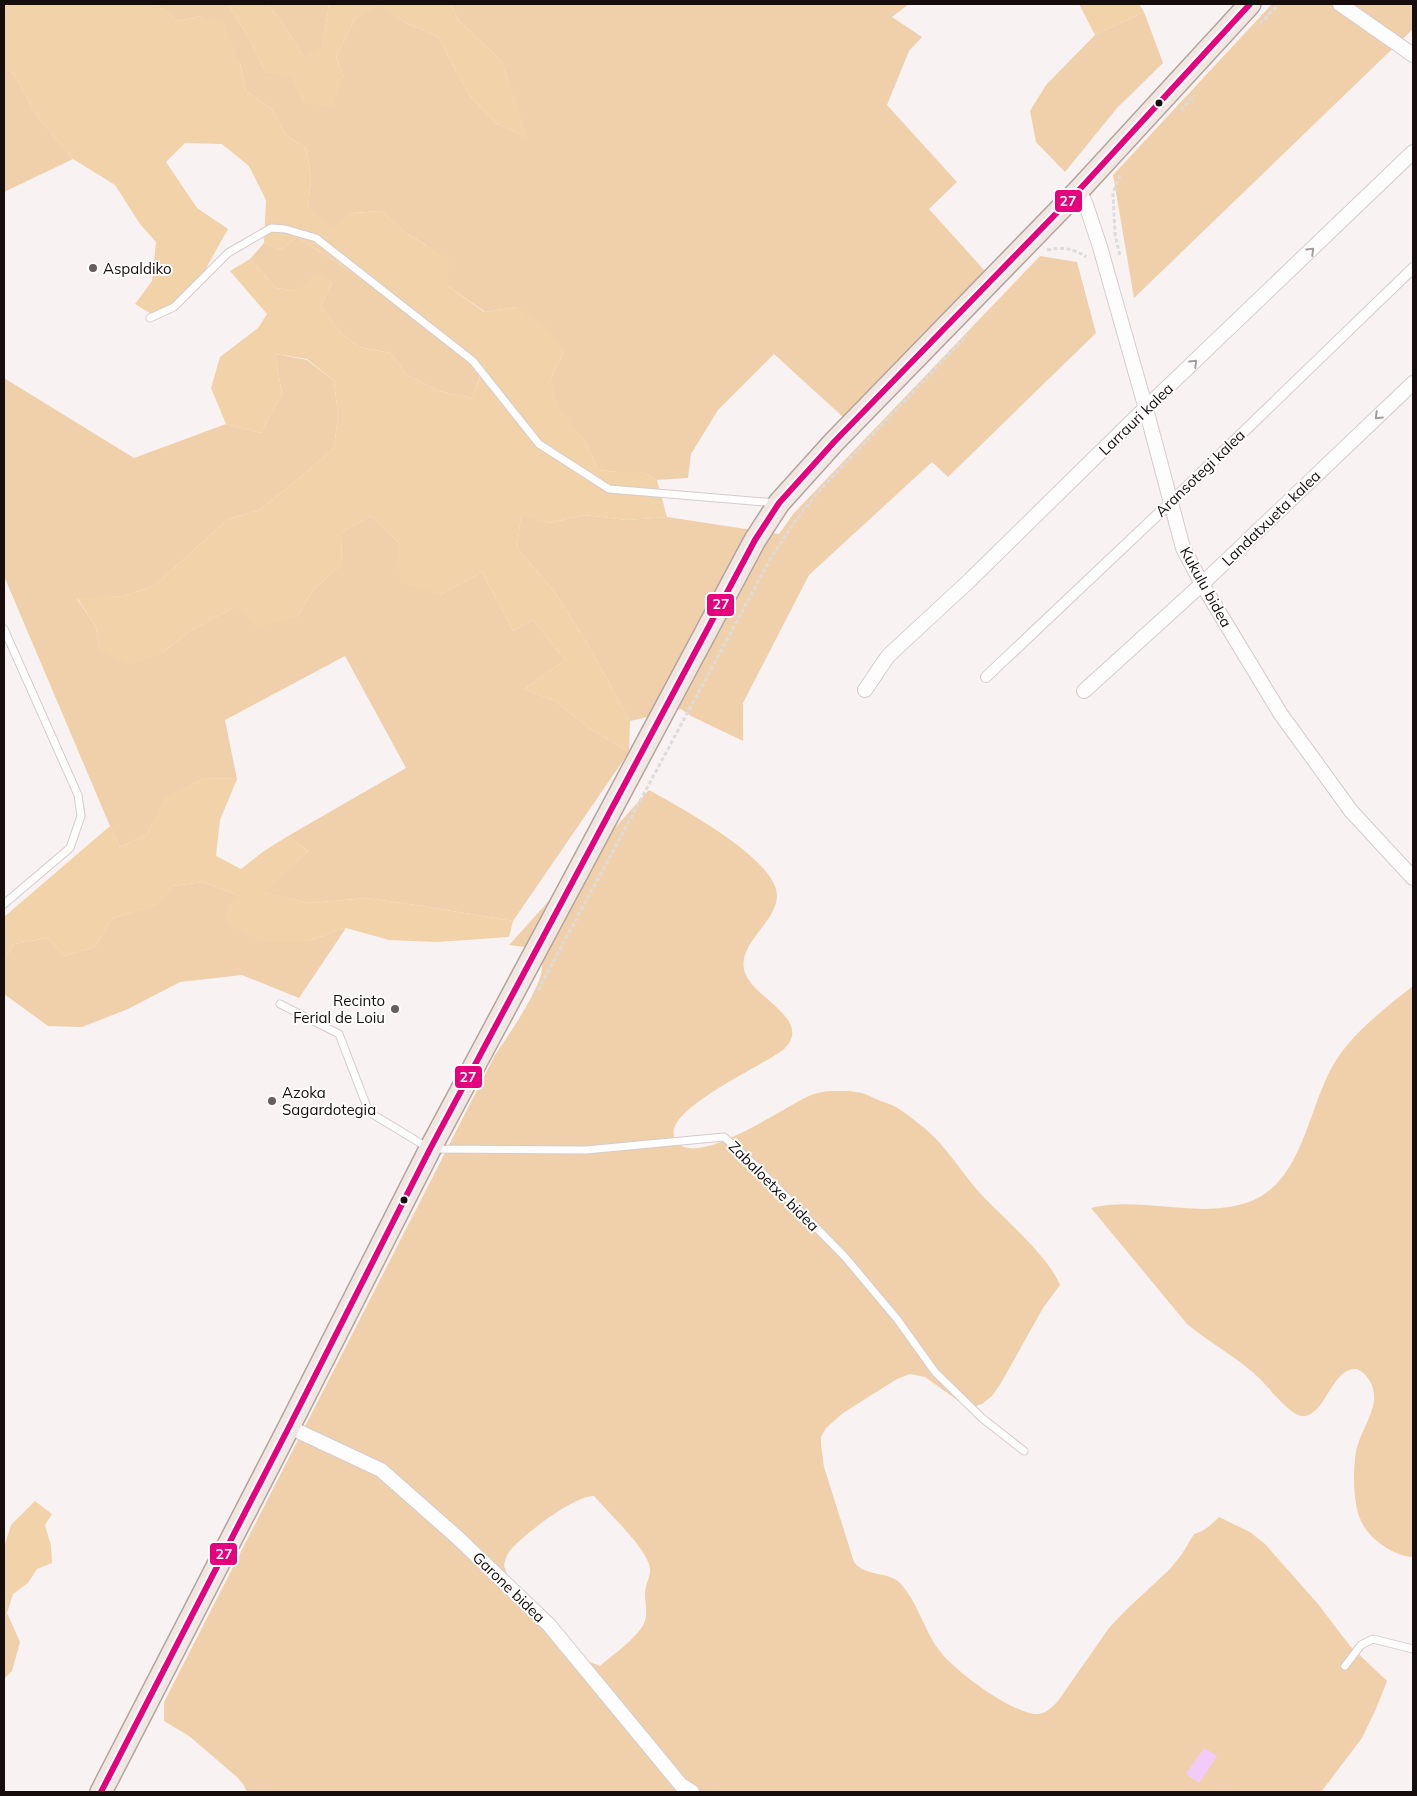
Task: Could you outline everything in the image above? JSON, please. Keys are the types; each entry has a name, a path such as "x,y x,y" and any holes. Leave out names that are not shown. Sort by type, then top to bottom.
{"main road":[{"path":"101,1792 289,1428 430,1149 755,540 779,503 834,442 1079,190 1250,4"}],"street":[{"path":"1340,4 1413,55"},
{"name":"Larrauri kalea","path":"864,690 888,656 970,580 1413,152"},
{"name":"Kukulu bidea","path":"1079,190 1100,247 1183,548 1202,584 1286,720 1351,811 1413,878"},
{"name":"Aransotegi kalea","path":"986,677 1171,502 1413,268"},
{"name":"Landatxueta kalea","path":"1084,691 1202,584 1413,383"},
{"name":"Garone bidea","path":"289,1428 381,1470 451,1532 549,1625 681,1785 692,1792"}],"lane":[{"path":"150,318 174,307 228,253 272,228 285,229 316,238 474,361 539,444 609,489 779,503"},
{"path":"4,629 78,795 81,816 70,848 4,904"},
{"path":"280,1004 339,1034 369,1112 430,1149"},
{"name":"Zabaloetxe bidea","path":"430,1149 586,1150 724,1137 756,1166 845,1258 897,1319 935,1372 982,1418 1024,1451"},
{"path":"1346,1666 1361,1645 1373,1639 1413,1649"}],"path":[{"path":"1254,30 1279,4"},
{"path":"1177,113 1197,92"},
{"path":"1122,171 1113,193 1115,234 1122,262"},
{"path":"1041,257 1047,250 1058,248 1070,249 1083,254 1090,260"},
{"path":"537,992 772,556 795,521 820,490 967,335"}],"shaded area":[{"path":"4,4 156,4 178,21 201,16 224,24 240,63 246,91 271,108 286,135 307,149 311,180 308,207 331,228 353,213 382,211 404,232 449,259 448,286 484,312 516,307 545,326 564,352 550,380 558,407 586,443 598,470 643,472 657,480 667,517 627,520 584,515 550,523 521,516 517,548 554,591 589,646 630,721 629,752 593,731 555,701 524,689 565,660 533,620 513,631 482,572 440,595 400,582 398,542 371,516 341,533 342,564 314,589 297,617 257,628 237,606 190,631 162,653 132,665 99,649 96,627 77,598 124,596 155,585 228,519 259,510 334,448 338,415 334,381 307,359 275,354 282,394 261,433 226,424 211,388 220,357 258,328 267,314 230,271 250,259 276,288 297,291 315,274 332,282 321,306 341,333 359,347 391,353 407,375 439,391 472,398 484,366 441,330 297,237 281,250 264,243 266,200 249,166 222,144 185,143 166,162 197,208 228,229 191,295 158,318 135,304 152,281 156,242 140,224 115,185 73,159 38,117 13,73 4,69"},
{"path":"156,4 228,4 249,38 265,72 291,77 305,104 344,77 336,57 355,19 380,4 404,22 438,37 469,95 497,124 527,138 502,62 458,19 451,4 909,4 892,17 922,37 909,51 887,105 957,182 929,209 985,271 843,417 774,354 718,410 691,454 688,478 657,480 643,472 598,470 586,443 557,407 550,380 564,352 516,307 485,312 448,286 426,245 404,232 382,211 353,213 331,229 308,207 311,180 307,149 286,135 271,108 246,91 240,63 201,16 178,21"},
{"path":"228,4 267,4 279,18 305,58 322,47 329,4 451,4 458,19 502,62 528,139 497,124 469,95 438,37 404,22 380,5 355,19 336,57 344,77 333,106 305,104 291,78 265,72 249,38"},
{"path":"267,4 329,4 322,48 305,58 279,18"},
{"path":"1079,4 1139,4 1144,12 1095,35"},
{"path":"1272,4 1413,4 1413,29 1134,298 1113,175"},
{"path":"1144,12 1163,63 1117,108 1065,172 1036,142 1030,111 1046,85 1095,35"},
{"path":"4,69 13,73 38,117 73,159 4,192"},
{"path":"297,237 441,330 484,365 472,398 439,391 407,375 391,353 359,347 341,333 321,306 332,282 297,291 276,288 250,259 264,243 281,250"},
{"path":"1040,256 1077,262 1096,333 948,477 932,462 809,575 743,703 743,741 691,716 681,709 630,721 589,646 554,591 517,548 521,515 550,523 584,515 627,520 667,517 779,534 794,513"},
{"path":"275,354 307,360 334,381 338,415 334,448 259,510 228,519 155,585 124,596 77,599 96,627 99,649 162,653 190,631 237,606 297,617 314,589 342,564 341,533 371,516 398,542 440,595 482,572 513,631 533,620 565,660 524,689 555,701 593,731 629,752 513,921 367,898 309,903 263,892 308,851 288,836 406,768 345,656 225,720 237,779 205,778 165,798 147,834 120,847 4,576 4,378 134,458 226,424 261,433 282,394"},
{"path":"205,778 237,779 220,820 216,856 241,869 264,851 288,836 308,851 264,892 309,903 367,898 513,921 509,937 437,942 389,940 346,928 308,941 262,941 227,924 227,907 239,896 203,882 173,886 157,905 112,919 95,947 64,956 48,938 14,944 4,960 4,917 110,826 120,847 147,834 164,798"},
{"path":"649,790 724,835 760,865 772,881 777,895 775,906 770,916 748,948 744,959 744,969 752,984 787,1019 792,1028 791,1038 785,1048 716,1090 681,1117 674,1130 677,1142 688,1148 703,1147 721,1142 818,1093 846,1091 865,1094 896,1107 919,1123 934,1137 979,1192 1035,1249 1054,1273 1060,1285 1043,1308 1001,1383 992,1396 982,1404 973,1407 964,1405 925,1377 910,1374 897,1379 843,1413 826,1428 821,1437 824,1467 854,1562 865,1570 890,1577 901,1584 907,1591 939,1650 946,1659 970,1680 1015,1708 1028,1713 1039,1714 1047,1711 1058,1701 1109,1628 1170,1569 1194,1534 1205,1529 1219,1517 1250,1532 1265,1544 1318,1604 1350,1646 1387,1681 1362,1738 1321,1792 247,1792 237,1777 189,1736 164,1721 164,1702 495,1055 518,1021 534,991 540,977 542,965 540,957 530,949 509,945","holes":["594,1496 635,1541 648,1560 650,1568 645,1591 646,1617 644,1624 634,1637 600,1666 580,1658 510,1582 504,1566 508,1554 515,1545 536,1527 574,1502 585,1497"]},
{"path":"203,882 239,896 308,941 346,928 299,998 242,975 180,982 128,1009 82,1027 48,1026 4,994 4,960 14,944 48,938 64,956 95,947 112,919 156,905 173,886"},
{"path":"1413,986 1413,1556 1411,1557 1387,1548 1373,1537 1362,1524 1357,1509 1354,1484 1356,1451 1374,1400 1372,1386 1368,1378 1357,1369 1348,1370 1335,1382 1313,1413 1305,1416 1294,1412 1281,1402 1252,1372 1187,1324 1091,1208 1130,1204 1208,1209 1246,1203 1266,1193 1282,1178 1294,1159 1304,1138 1320,1093 1341,1053 1365,1026"},
{"path":"35,1501 52,1514 45,1525 51,1546 52,1563 37,1569 28,1583 13,1594 4,1618 4,1547 11,1525"},
{"path":"7,1613 20,1642 12,1671 4,1679 4,1618"},
{"path":"1204,1748 1217,1756 1199,1783 1186,1774"}],"transit line":[{"name":"27","path":"101,1792 430,1149 755,540 779,503 834,442 1079,190 1250,4"}],"place":[{"name":"Aspaldiko","path":"93,268"},
{"name":"Recinto Ferial de Loiu","path":"395,1009"},
{"name":"Azoka Sagardotegia","path":"272,1101"}]}
